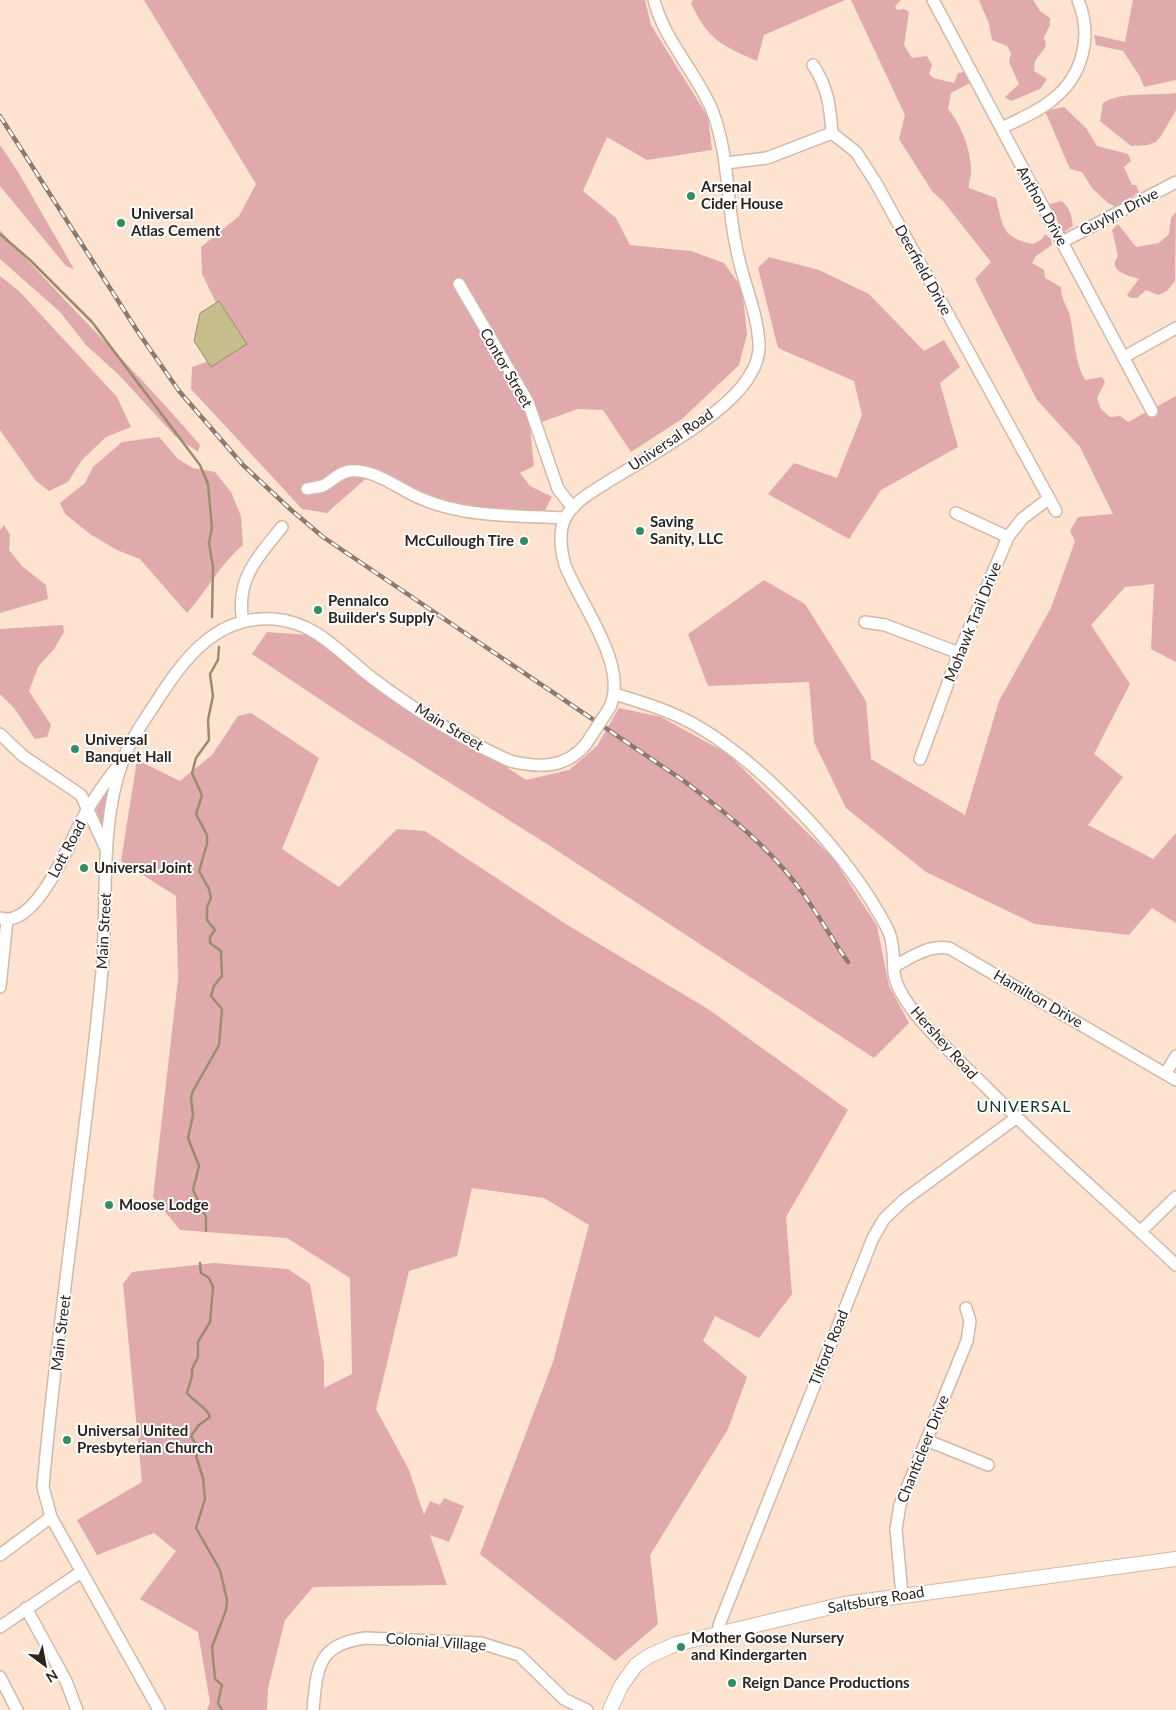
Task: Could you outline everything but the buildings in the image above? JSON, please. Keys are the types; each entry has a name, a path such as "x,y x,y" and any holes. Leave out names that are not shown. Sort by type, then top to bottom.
{"main road":[{"name":"Saltsburg Road","path":"610,1710 628,1675 649,1656 676,1644 844,1604 1176,1558"}],"street":[{"name":"Universal Road","path":"615,694 613,667 572,582 562,556 561,546 565,518 572,508 592,492 693,428 736,392 750,376 756,361 759,345 753,310 732,226 726,163 720,135 711,109 664,25 654,0"},
{"name":"Anthon Drive","path":"933,0 1152,411"},
{"path":"1002,128 1051,101 1075,74 1080,63 1086,33 1078,0"},
{"path":"726,163 767,158 832,133 830,107 824,82 813,65"},
{"name":"Deerfield Drive","path":"832,133 856,152 876,183 1056,511"},
{"name":"Guylyn Drive","path":"1062,242 1176,182"},
{"name":"Contor Street","path":"459,284 528,402 558,489 572,508"},
{"path":"1124,357 1176,328"},
{"path":"308,489 323,486 338,475 349,471 359,472 371,474 421,499 453,509 565,518"},
{"name":"Mohawk Trail Drive","path":"920,759 960,654 1008,537 1022,519 1048,499"},
{"path":"956,513 1008,537"},
{"path":"242,622 240,601 242,586 247,574 282,527"},
{"name":"Main Street","path":"159,1710 51,1517 43,1487 102,969 107,852 113,797 122,761 139,729 174,674 192,651 232,624 242,622 274,619 296,624 318,633 372,678 418,709 510,761 527,765 549,766 573,756 586,744 610,706 615,694"},
{"path":"865,622 885,625 960,654"},
{"name":"Hershey Road","path":"615,694 653,706 692,723 717,738 769,780 829,844 871,901 888,930 897,982 916,1015 1016,1118 1176,1265"},
{"path":"0,734 23,756 81,795 89,808 107,852"},
{"name":"Lott Road","path":"4,919 16,919 35,903 68,849 89,808 122,761"},
{"path":"0,986 4,919"},
{"name":"Hamilton Drive","path":"895,966 924,950 938,946 949,948 1176,1080"},
{"path":"1166,1073 1176,1056"},
{"name":"Tilford Road","path":"718,1634 719,1625 873,1238 884,1219 904,1200 1016,1118"},
{"path":"1141,1232 1176,1197"},
{"name":"Chanticleer Drive","path":"902,1595 896,1529 900,1505 967,1341 970,1322 966,1308"},
{"path":"926,1440 988,1465"},
{"path":"0,1555 51,1517"},
{"path":"0,1626 81,1572"},
{"path":"26,1608 66,1681 77,1710"},
{"name":"Colonial Village","path":"313,1710 316,1678 320,1663 334,1648 347,1640 366,1638 481,1643 494,1646 518,1655 564,1699 587,1710"},
{"path":"0,1677 17,1710"}],"shaded area":[{"path":"144,0 645,0 651,25 708,117 712,150 647,160 607,137 583,191 616,218 630,245 691,251 724,263 742,288 747,334 739,365 682,419 631,452 603,410 578,409 530,426 534,466 520,473 530,486 552,497 545,510 443,510 371,474 327,513 302,509 191,389 192,367 223,356 235,341 202,274 201,247 239,216 256,184"},
{"path":"693,0 845,0 764,35 757,61 717,40 703,25 697,15 691,3"},
{"path":"851,0 901,0 895,6 897,10 905,9 909,12 904,45 912,58 927,56 932,65 929,74 933,78 954,83 958,73 965,72 970,83 951,93 948,109 957,122 968,147 971,165 969,188 996,198 1002,223 1009,234 1015,238 1033,244 1042,239 1045,234 1051,239 1052,245 1036,256 1032,263 1044,270 1045,278 1061,287 1063,299 1070,316 1081,372 1085,380 1102,377 1105,382 1097,398 1101,409 1110,417 1120,416 1128,422 1176,396 1176,662 1151,649 1154,584 1125,587 1091,625 1130,684 1094,754 1123,777 1088,825 1153,859 1176,833 1176,923 1152,908 1129,935 1035,924 926,872 846,808 814,742 809,682 708,686 688,634 764,580 805,604 866,701 871,759 965,815 999,701 1051,608 1075,541 1070,531 1078,517 1113,514 1080,447 1037,400 975,279 991,262 943,201 932,191 899,139 905,115"},
{"path":"979,0 1033,0 1040,11 1050,18 1050,25 1044,37 1046,46 1035,61 1034,71 1047,79 1040,89 1011,101 1005,97 1019,84 1009,62 1011,53 1007,46 992,40 989,24"},
{"path":"1133,0 1176,0 1176,80 1144,87 1139,75 1123,51 1096,45 1094,35 1125,42"},
{"path":"1176,93 1176,110 1161,136 1156,142 1148,145 1131,146 1100,121 1103,103 1110,99 1128,95"},
{"path":"1064,107 1086,128 1097,146 1128,154 1131,161 1124,167 1132,185 1136,185 1139,192 1116,207 1108,203 1092,188 1082,172 1070,169 1045,111"},
{"path":"0,145 17,170 74,269 66,266 0,186"},
{"path":"1061,201 1068,208 1073,226 1063,233 1047,205"},
{"path":"1176,212 1175,281 1167,291 1158,295 1146,290 1137,298 1131,298 1127,295 1139,279 1117,269 1115,261 1118,256 1112,230 1118,224 1136,247 1159,243 1169,234 1171,218"},
{"path":"0,230 176,417 200,445 198,452 175,436 119,375 86,345 60,312 0,259"},
{"path":"769,257 819,270 869,294 924,351 944,340 960,367 940,383 958,447 881,490 849,539 768,494 794,463 837,478 862,415 854,381 778,348 758,268"},
{"path":"0,276 19,291 117,397 131,427 106,437 82,460 68,482 49,491 36,481 0,430"},
{"path":"219,301 247,344 211,367 194,341 200,313"},
{"path":"159,437 178,459 193,468 215,472 231,492 241,516 243,545 220,569 187,613 140,559 117,550 90,534 65,514 60,503 85,483 93,467 122,442"},
{"path":"4,525 10,535 9,550 23,567 46,585 48,599 0,613 0,530"},
{"path":"63,625 64,632 54,649 38,667 29,691 51,725 47,737 35,739 14,708 0,694 0,629"},
{"path":"267,632 308,635 526,780 569,770 597,746 619,708 661,717 728,754 833,858 877,926 889,986 909,1023 874,1058 550,846 363,728 252,654"},
{"path":"251,713 319,758 282,849 339,887 397,829 425,831 569,926 708,1009 848,1110 786,1217 792,1294 759,1338 715,1316 703,1341 747,1377 728,1429 650,1555 658,1624 615,1661 480,1554 553,1362 589,1225 544,1198 472,1188 457,1256 409,1271 376,1409 409,1470 424,1515 430,1501 440,1505 444,1498 464,1506 449,1542 430,1535 447,1585 313,1587 285,1620 268,1688 267,1710 207,1710 210,1702 198,1632 140,1599 176,1551 154,1533 97,1555 77,1520 142,1482 123,1284 132,1272 214,1263 288,1269 310,1284 324,1361 324,1388 352,1374 350,1278 287,1238 180,1230 153,1197 178,979 176,896 121,861 137,760 180,781 212,755 238,716"},
{"path":"108,788 104,825 102,825 96,810"}],"waterway":[{"path":"0,234 30,260 92,322 200,465 208,484 212,528 209,543 213,567 212,617"},
{"path":"206,1231 206,1217 193,1190 199,1166 188,1138 193,1115 191,1098 193,1091 219,1045 222,1009 211,996 214,986 222,976 221,951 210,943 210,937 215,930 207,920 207,907 211,898 209,889 199,871 207,844 207,835 196,814 202,795 192,773 196,758 209,740 208,720 213,696 210,674 218,660 219,647"},
{"path":"200,1263 201,1273 209,1278 213,1287 210,1322 198,1342 198,1357 192,1369 187,1393 210,1417 199,1425 191,1436 199,1450 196,1456 203,1478 205,1499 196,1528 220,1570 227,1600 226,1610 212,1647 215,1679 222,1685 218,1703 222,1710"}],"railway":[{"path":"0,116 138,332 179,391 243,465 323,537 684,781 731,818 760,844 787,873 806,897 848,962"}],"place":[{"name":"Arsenal Cider House","path":"691,196"},
{"name":"Universal Atlas Cement","path":"121,223"},
{"name":"Saving Sanity, LLC","path":"640,531"},
{"name":"McCullough Tire","path":"524,541"},
{"name":"Pennalco Builder's Supply","path":"318,610"},
{"name":"Universal Banquet Hall","path":"75,749"},
{"name":"Universal Joint","path":"84,868"},
{"name":"Moose Lodge","path":"109,1205"},
{"name":"Universal United Presbyterian Church","path":"67,1440"},
{"name":"Mother Goose Nursery and Kindergarten","path":"681,1647"},
{"name":"Reign Dance Productions","path":"732,1683"}],"district":[{"name":"UNIVERSAL","path":"1024,1106"}]}
